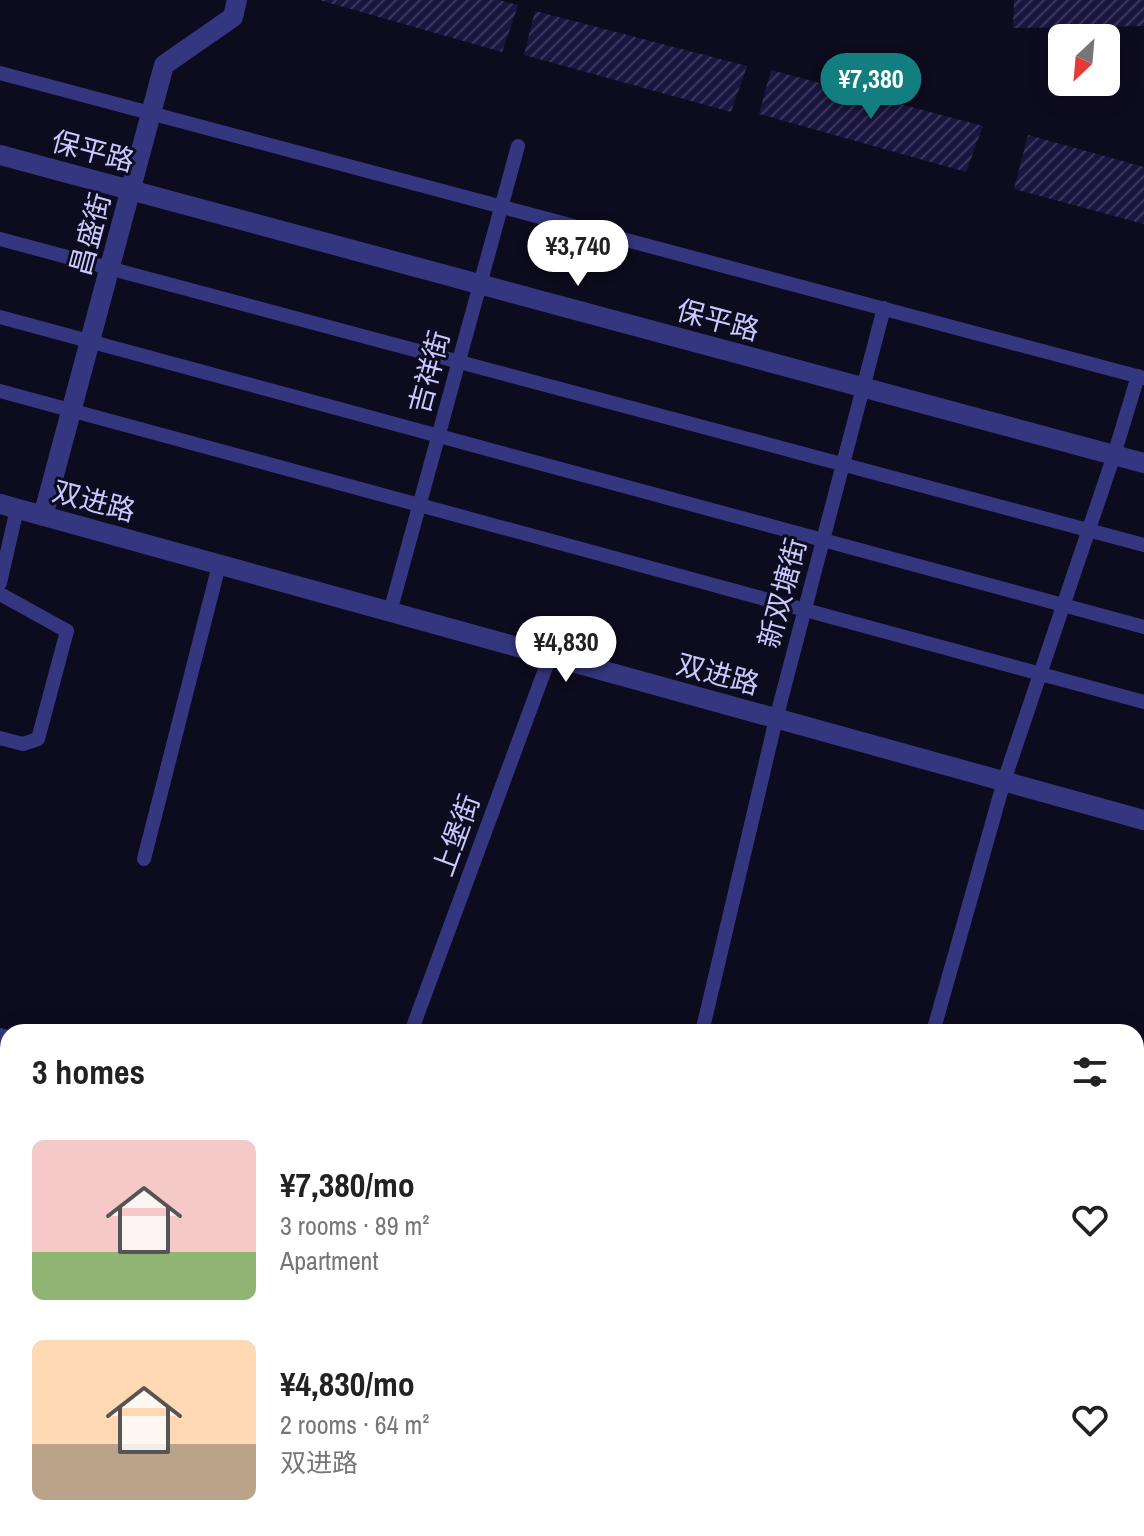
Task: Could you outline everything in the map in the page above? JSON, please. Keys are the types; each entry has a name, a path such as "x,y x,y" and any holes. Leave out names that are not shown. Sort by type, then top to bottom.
{"street":[{"name":"昌盛街","path":"43,516 164,65 233,17 237,0"},
{"name":"保平路","path":"0,155 1144,463"},
{"name":"双进路","path":"8,506 1144,820"}],"lane":[{"path":"0,73 1141,377 1004,781 935,1024"},
{"name":"吉祥街","path":"390,612 518,146"},
{"path":"0,239 1144,545"},
{"name":"新双塘街","path":"705,1024 776,719 884,308"},
{"path":"0,317 1144,627"},
{"path":"0,391 1144,702"},
{"path":"0,583 8,506"},
{"path":"144,859 219,565"},
{"path":"0,594 67,631 38,739 23,744 0,738"},
{"name":"上堡街","path":"414,1024 550,656"}],"building":[{"path":"319,0 498,0 518,5 502,52"},
{"path":"1014,0 1144,0 1144,26 1048,24 1048,27 1013,28"},
{"path":"535,11 747,66 731,112 524,55"},
{"path":"771,70 983,126 966,172 759,114"},
{"path":"1028,135 1144,167 1144,224 1014,189"}]}
